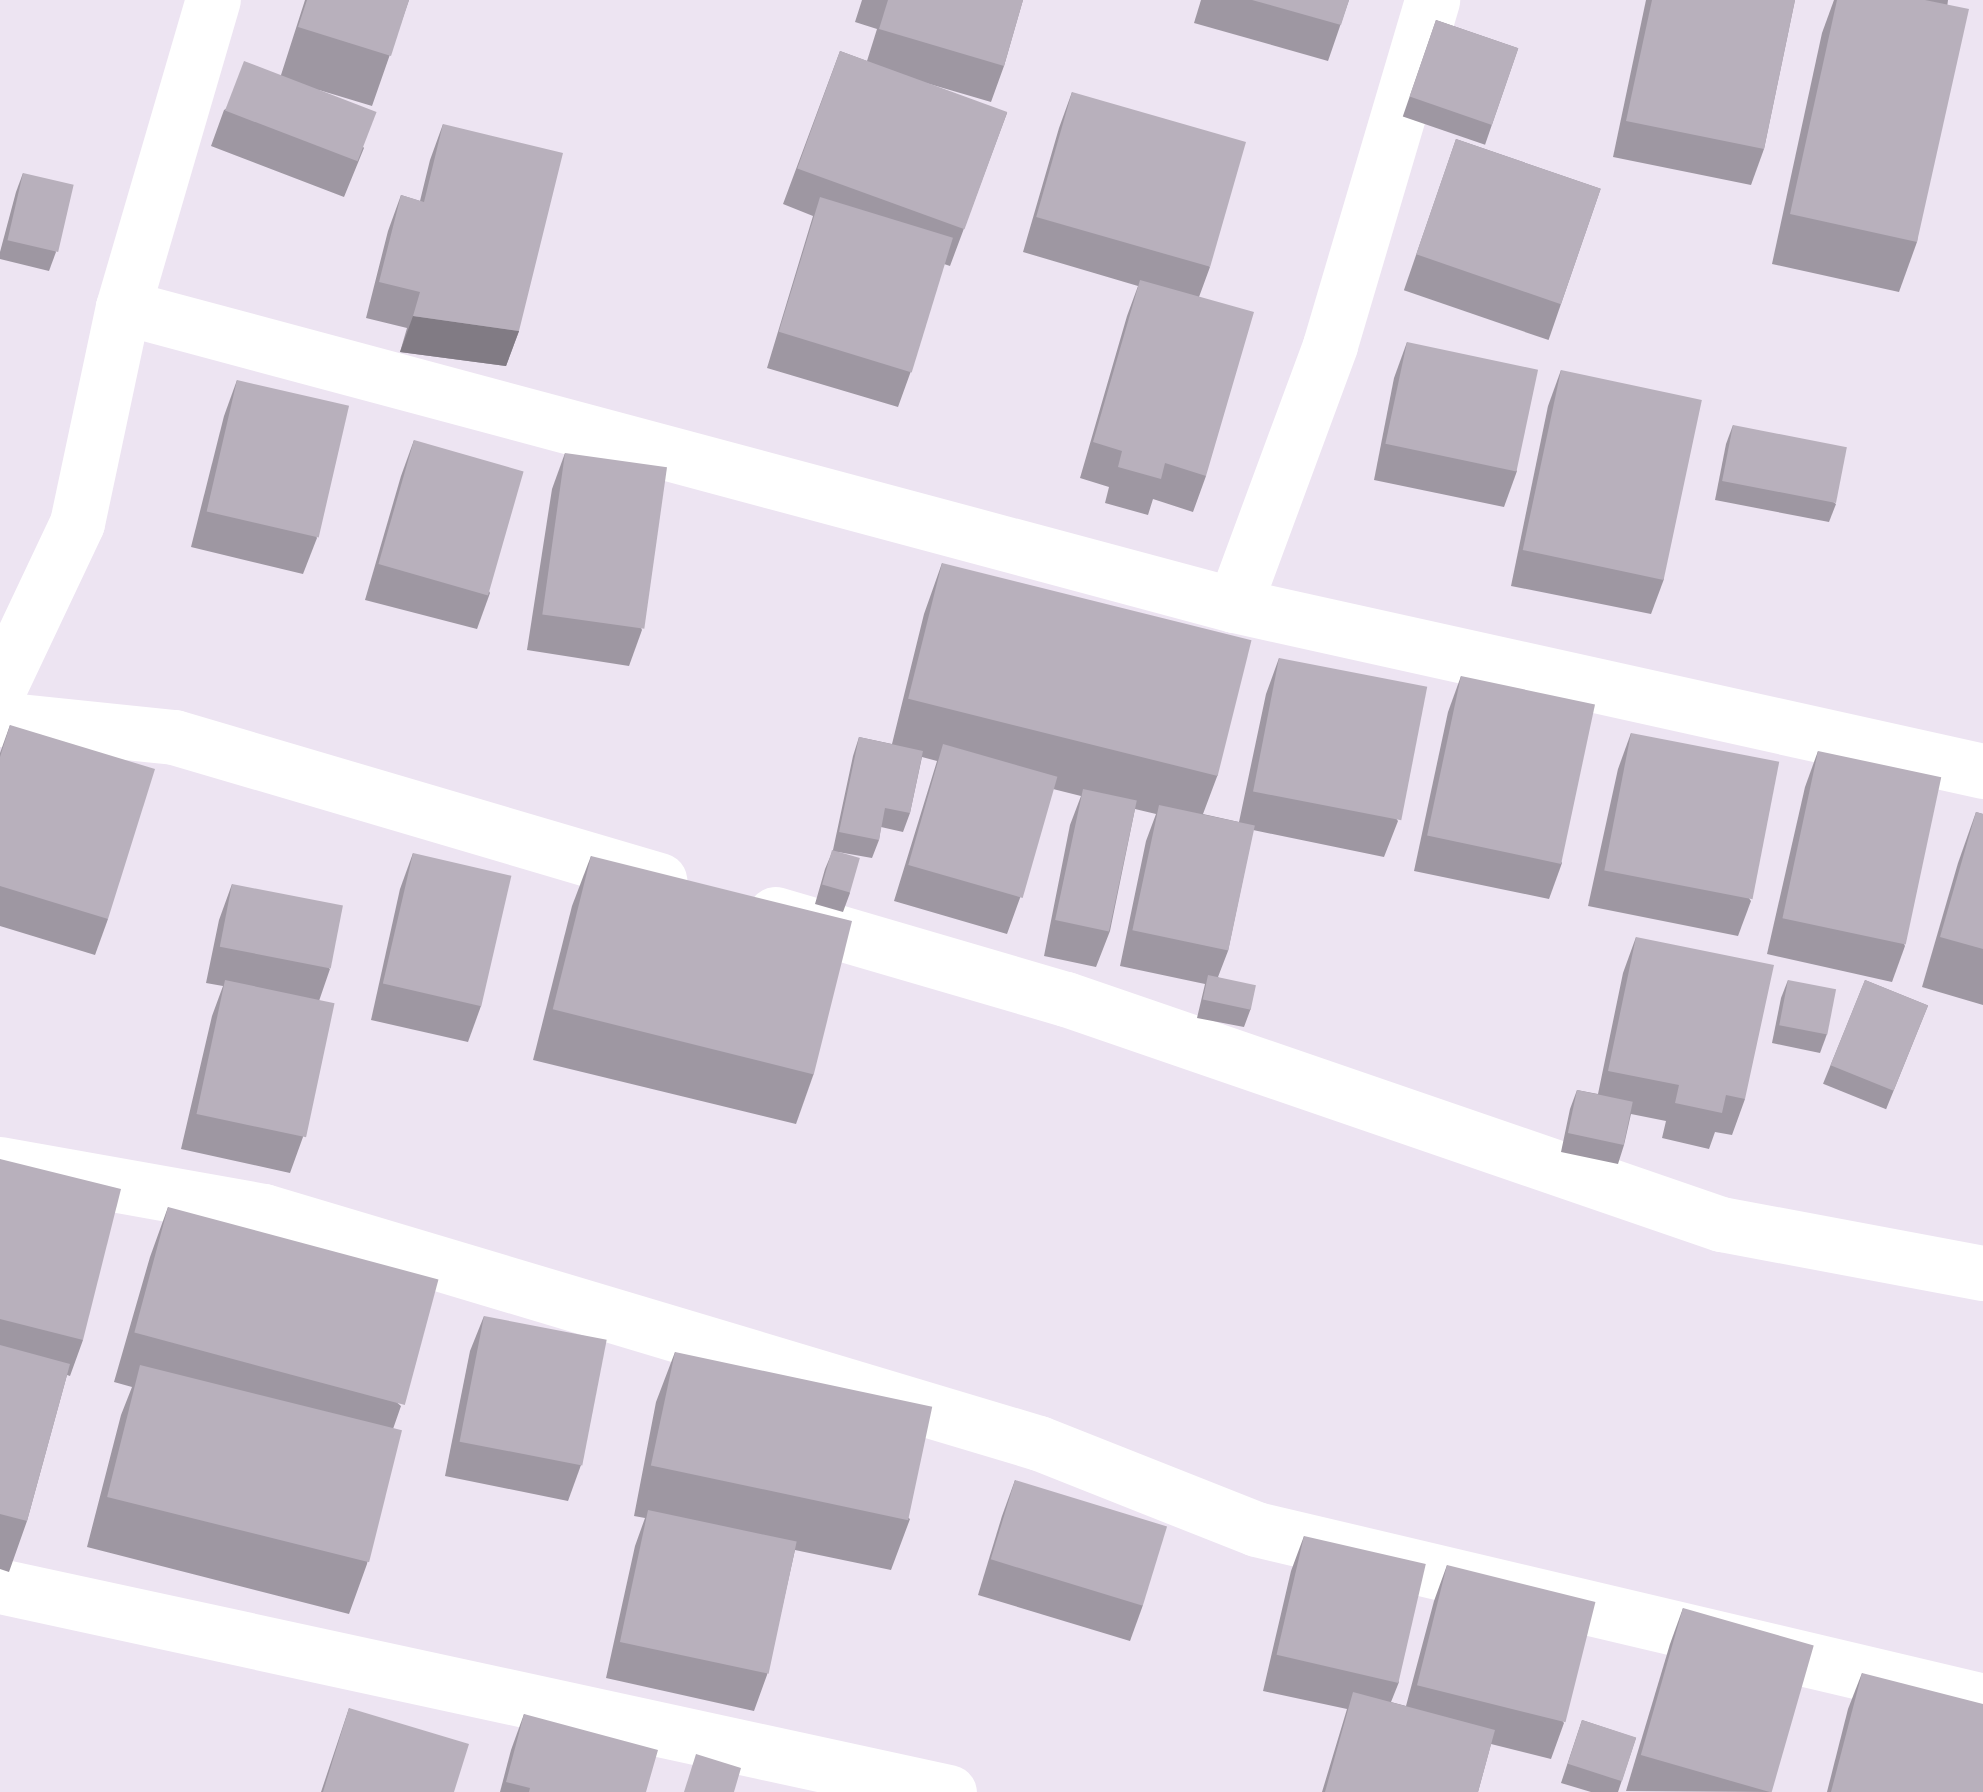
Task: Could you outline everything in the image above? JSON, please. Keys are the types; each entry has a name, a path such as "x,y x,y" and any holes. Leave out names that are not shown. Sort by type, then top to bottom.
{"street":[{"path":"0,686 78,522 123,307 213,0"},
{"path":"1234,605 1330,346 1432,0"},
{"path":"123,307 1234,605 1983,772"},
{"path":"0,718 174,737 1066,999 1721,1224 1983,1273"},
{"path":"0,1164 264,1212 1039,1443 1256,1529 1983,1701"},
{"path":"0,1586 949,1792"}],"building":[{"path":"307,0 409,0 391,56 298,27"},
{"path":"888,0 1023,0 1004,66 879,29"},
{"path":"1252,0 1349,0 1341,25"},
{"path":"1652,0 1795,0 1764,149 1626,121"},
{"path":"1837,0 1925,0 1969,9 1917,242 1790,214"},
{"path":"1436,20 1518,48 1492,125 1410,97"},
{"path":"840,51 1007,112 965,229 797,168"},
{"path":"244,61 377,112 358,161 225,110"},
{"path":"1072,92 1246,142 1210,267 1036,217"},
{"path":"443,124 563,153 519,331 413,316 420,292 379,282 401,195 424,202"},
{"path":"1456,139 1601,189 1561,304 1416,254"},
{"path":"23,173 74,185 58,252 7,240"},
{"path":"820,197 953,238 912,372 779,332"},
{"path":"1140,280 1254,312 1206,476 1165,463 1161,479 1118,467 1122,451 1093,442"},
{"path":"1407,342 1538,370 1516,472 1385,444"},
{"path":"1561,370 1702,400 1664,580 1523,550"},
{"path":"237,380 349,406 319,537 207,512"},
{"path":"1733,425 1847,447 1836,503 1722,481"},
{"path":"414,440 524,471 488,595 378,564"},
{"path":"565,453 667,467 644,629 542,614"},
{"path":"942,563 1252,640 1218,776 908,699"},
{"path":"1279,658 1427,687 1401,820 1253,792"},
{"path":"1461,676 1595,704 1561,864 1427,835"},
{"path":"10,725 155,769 108,919 0,886 0,757"},
{"path":"1631,733 1779,762 1753,899 1604,870"},
{"path":"859,737 923,751 910,813 885,808 879,840 839,832"},
{"path":"943,744 1057,777 1023,898 908,865"},
{"path":"1818,751 1941,777 1906,944 1782,918"},
{"path":"1083,789 1137,800 1109,932 1055,920"},
{"path":"1159,805 1255,825 1228,951 1132,930"},
{"path":"1976,812 1983,814 1983,949 1940,937"},
{"path":"832,850 860,858 850,893 822,885"},
{"path":"413,853 511,876 481,1006 383,984"},
{"path":"591,856 852,921 814,1074 553,1009"},
{"path":"232,884 343,906 331,968 220,947"},
{"path":"1636,937 1774,965 1745,1099 1726,1095 1722,1113 1675,1103 1679,1085 1608,1071"},
{"path":"1208,975 1256,985 1251,1010 1203,999"},
{"path":"225,980 335,1003 306,1137 197,1114"},
{"path":"1788,980 1836,989 1827,1035 1779,1025"},
{"path":"1865,980 1928,1005 1894,1091 1831,1065"},
{"path":"1577,1090 1633,1102 1624,1145 1568,1133"},
{"path":"0,1159 121,1189 83,1340 0,1319"},
{"path":"168,1207 438,1279 405,1405 134,1333"},
{"path":"484,1316 607,1340 582,1465 460,1442"},
{"path":"0,1345 70,1364 27,1521 0,1514"},
{"path":"675,1352 932,1407 908,1520 651,1465"},
{"path":"140,1365 402,1430 369,1562 107,1497"},
{"path":"1015,1480 1167,1526 1143,1606 991,1559"},
{"path":"648,1510 797,1542 769,1674 620,1642"},
{"path":"1304,1536 1426,1564 1398,1683 1277,1655"},
{"path":"1447,1565 1595,1602 1565,1722 1417,1685"},
{"path":"1683,1608 1814,1645 1772,1792 1641,1755"},
{"path":"1862,1673 1983,1704 1983,1792 1831,1792"},
{"path":"1353,1692 1495,1730 1478,1792 1325,1792"},
{"path":"349,1708 469,1744 454,1792 323,1792"},
{"path":"524,1714 658,1750 646,1792 529,1792 530,1788 506,1782"},
{"path":"1582,1720 1636,1738 1622,1781 1568,1764"},
{"path":"696,1754 741,1768 734,1792 684,1792"}]}
